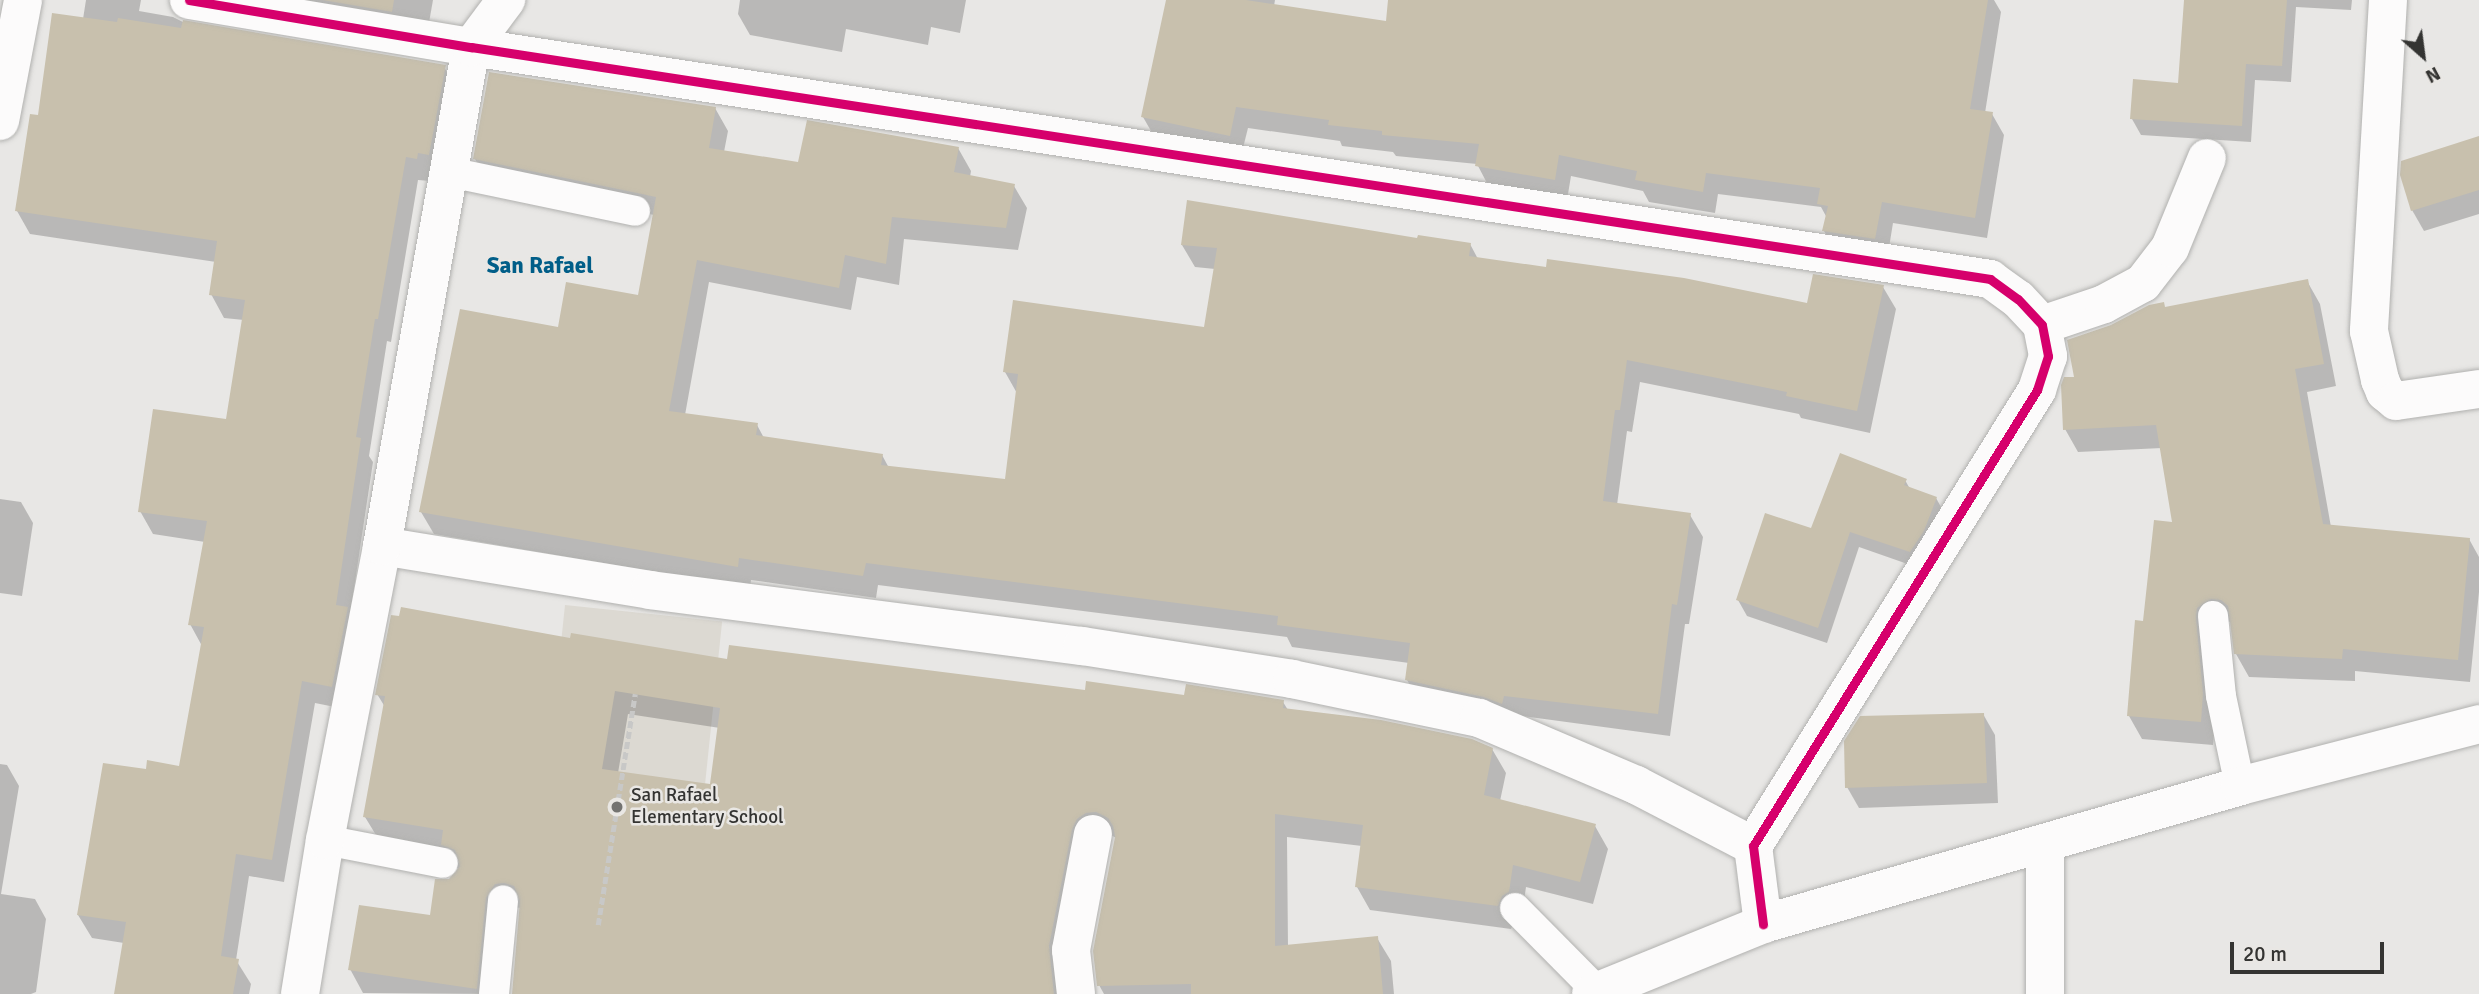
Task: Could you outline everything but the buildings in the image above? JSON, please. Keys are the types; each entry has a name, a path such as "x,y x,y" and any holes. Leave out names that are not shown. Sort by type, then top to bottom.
{"street":[{"path":"0,121 23,0"},
{"path":"189,0 471,47 1990,279 2018,299 2042,325 2048,356 2037,390 1753,846 1763,924"},
{"path":"300,994 325,839 382,547 471,47 506,0"},
{"path":"2388,0 2369,331 2380,380 2385,392 2396,401 2479,389"},
{"path":"2042,325 2104,304 2143,283 2170,248 2207,158"},
{"path":"382,547 650,590 1082,646 1292,680 1479,718 1636,785 1753,846"},
{"path":"1594,993 1763,924 2240,786 2479,724"},
{"path":"1076,994 1071,950 1093,834"},
{"path":"2045,843 2045,994"}],"lane":[{"path":"449,172 635,211"},
{"path":"2213,616 2221,696 2240,786"},
{"path":"325,839 443,863"},
{"path":"494,994 503,900"},
{"path":"1515,908 1594,993"}],"path":[{"path":"598,925 635,694"}],"shaded area":[{"name":"San Rafael Elementary School","path":"565,605 722,622 683,994 524,994"}],"cycle path":[{"path":"189,0 471,47 1990,279 2018,299 2042,325 2048,356 2037,390 1753,846 1763,924"}],"place":[{"name":"San Rafael Elementary School","path":"617,807"}],"district":[{"name":"San Rafael","path":"540,266"}]}
